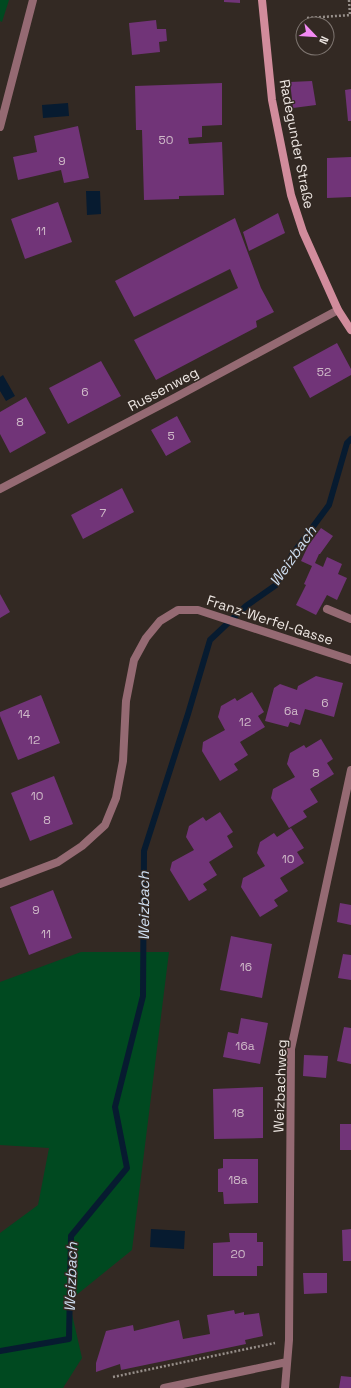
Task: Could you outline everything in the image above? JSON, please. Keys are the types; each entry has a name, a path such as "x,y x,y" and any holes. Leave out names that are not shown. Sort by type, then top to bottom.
{"main road":[{"name":"Radegunder Straße","path":"262,0 272,100 291,195 304,232 338,310 351,330"}],"street":[{"path":"0,127 33,0"},
{"name":"Russenweg","path":"0,489 338,310"},
{"name":"Franz-Werfel-Gasse","path":"0,884 58,862 82,846 105,825 116,798 123,762 126,701 134,660 146,638 160,621 178,610 198,610 351,660"},
{"path":"327,610 351,619"},
{"name":"Weizbachweg","path":"285,1388 289,1340 291,1049 351,770"},
{"path":"164,1388 287,1362"}],"path":[{"path":"335,16 351,15 349,0"},
{"path":"113,1377 289,1340"}],"green space":[{"path":"0,0 9,0 2,22 0,21"},
{"path":"81,952 169,952 132,1250 69,1301 82,1358 63,1388 0,1388 0,1233 38,1205 49,1148 0,1145 0,982"}],"water":[{"path":"68,103 69,116 43,118 42,105"},
{"path":"86,191 100,191 101,214 87,215"},
{"path":"3,375 15,396 6,401 0,391 0,377"},
{"path":"151,1229 185,1231 184,1249 150,1247"}],"building":[{"path":"224,0 240,0 240,3 224,2"},
{"path":"156,20 157,29 166,29 167,41 159,42 160,52 132,55 129,23"},
{"path":"312,81 316,105 293,108 290,82"},
{"path":"222,83 222,125 202,126 202,137 188,138 189,144 222,142 224,195 179,196 179,199 144,200 142,130 136,130 135,86"},
{"path":"351,89 351,121 348,121 345,90"},
{"path":"78,126 89,178 64,183 61,170 18,180 13,157 37,152 34,136"},
{"path":"351,157 351,197 327,198 327,158"},
{"path":"58,202 72,242 25,259 11,219"},
{"path":"278,213 285,233 249,251 243,232"},
{"path":"235,218 261,288 274,312 256,321 257,327 156,380 134,340 238,288 230,269 134,317 115,281"},
{"path":"337,343 351,369 351,375 310,398 293,367"},
{"path":"101,361 121,396 68,424 49,388"},
{"path":"26,397 46,433 10,453 0,434 0,412"},
{"path":"177,416 191,442 166,456 151,430"},
{"path":"122,488 134,512 83,539 71,515"},
{"path":"321,528 333,536 319,554 315,563 323,567 327,557 342,564 338,574 347,578 337,600 327,595 316,615 296,605 306,585 304,584 312,566 301,561 308,546"},
{"path":"0,594 10,612 0,618"},
{"path":"316,676 343,683 334,717 305,709 300,725 290,722 288,727 265,721 274,688 280,684 297,690 298,686"},
{"path":"252,692 264,712 258,716 265,727 240,742 248,755 234,764 238,770 220,781 202,751 203,742 225,730 218,717 221,706 235,698 237,701"},
{"path":"41,695 60,743 18,760 0,716 0,712"},
{"path":"321,739 333,759 327,763 334,774 310,789 318,802 303,811 307,817 289,828 271,798 273,789 295,777 287,764 290,753 304,745 306,748"},
{"path":"54,776 73,824 30,841 11,793"},
{"path":"220,812 233,832 227,836 233,847 209,862 217,875 203,884 207,890 189,901 170,870 172,862 194,850 186,837 189,826 203,817 206,821"},
{"path":"291,828 304,848 297,852 304,863 280,878 288,891 274,900 278,906 260,917 241,887 243,878 265,866 257,853 260,842 274,833 277,837"},
{"path":"53,890 72,938 29,955 10,907"},
{"path":"340,903 351,905 351,925 337,922"},
{"path":"231,936 272,944 262,998 220,990"},
{"path":"343,954 351,955 351,980 338,978"},
{"path":"241,1018 268,1023 260,1064 223,1057 228,1032 238,1034"},
{"path":"344,1027 351,1028 351,1064 337,1061"},
{"path":"304,1055 328,1056 326,1078 303,1076"},
{"path":"263,1087 263,1138 214,1139 213,1089"},
{"path":"340,1124 351,1124 351,1150 340,1150"},
{"path":"223,1159 258,1159 258,1203 224,1204 223,1192 218,1192 218,1169 223,1168"},
{"path":"351,1229 351,1261 343,1261 342,1230"},
{"path":"229,1233 257,1233 257,1242 263,1242 263,1266 257,1266 257,1276 213,1276 213,1243 230,1242"},
{"path":"303,1273 327,1273 327,1293 304,1294"},
{"path":"234,1310 235,1314 244,1312 244,1315 259,1313 263,1336 245,1340 246,1344 121,1370 120,1364 96,1372 96,1363 106,1331 133,1325 134,1331 179,1320 183,1339 210,1334 207,1315"},
{"path":"341,1376 351,1377 351,1388 339,1388"}],"waterway":[{"name":"Weizbach","path":"0,1351 69,1339 71,1236 127,1168 115,1107 143,996 144,851 210,640 246,606 276,585 292,555 329,505 347,443 351,439"}]}
